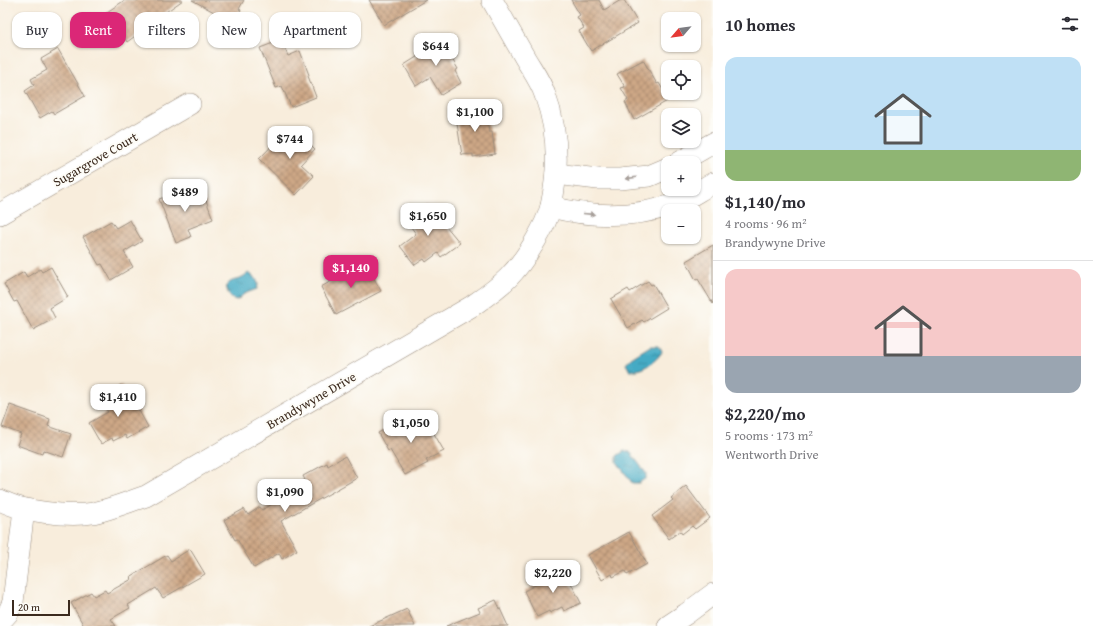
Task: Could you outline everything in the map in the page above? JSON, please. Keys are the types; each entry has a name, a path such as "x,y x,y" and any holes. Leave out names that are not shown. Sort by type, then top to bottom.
{"street":[{"name":"Brandywyne Drive","path":"1,503 24,509 59,514 92,513 119,506 146,496 465,310 492,293 509,277 532,248 551,207 556,174 556,152 554,128 545,94 492,0"},
{"name":"Sugargrove Court","path":"0,214 190,104"},
{"path":"690,156 713,143"},
{"path":"556,174 598,179 620,179 649,176 661,171"},
{"path":"551,207 570,212 594,214 616,215 646,212 674,204 713,183"},
{"path":"0,622 8,613 13,602 24,509"},
{"path":"668,626 713,594"}],"water":[{"path":"249,273 255,278 258,284 257,289 244,294 238,300 233,299 229,296 226,286 231,281 241,278"},
{"path":"650,346 659,346 662,352 648,365 635,371 630,371 626,364 631,358"},
{"path":"624,451 630,452 646,473 646,478 639,483 632,483 617,462 617,456"}],"building":[{"path":"125,0 183,0 166,12 134,12 134,37 127,42 126,12 107,12"},
{"path":"192,0 244,0 239,9 241,10 240,12 214,12"},
{"path":"369,0 426,0 384,25"},
{"path":"571,0 599,0 604,10 621,0 624,0 638,23 591,51 579,31 584,28 577,17 580,15"},
{"path":"446,37 457,56 452,59 458,69 455,71 461,83 441,95 430,77 416,86 404,65 428,50 426,48"},
{"path":"269,45 269,48 284,48 288,56 300,51 316,97 291,107 282,86 276,88 261,48"},
{"path":"58,49 85,96 54,114 52,111 40,118 25,91 34,85 31,79 47,70 41,59"},
{"path":"643,60 657,84 659,83 661,86 661,100 669,100 634,120 625,102 628,100 621,88 625,87 617,74"},
{"path":"485,107 489,132 492,132 495,154 473,157 473,154 462,155 455,111"},
{"path":"291,126 315,149 301,164 314,176 296,195 259,159"},
{"path":"179,192 181,197 189,194 190,197 203,192 213,219 188,229 191,237 176,243 159,199"},
{"path":"427,204 460,243 441,257 438,253 426,262 424,259 415,265 400,246 416,234 406,220"},
{"path":"130,220 142,241 124,252 133,267 111,280 102,264 99,265 83,237 111,221 116,228"},
{"path":"713,245 713,304 698,279 696,280 686,261"},
{"path":"365,262 381,291 336,315 321,287"},
{"path":"51,267 68,297 50,308 55,318 33,330 17,301 14,302 4,284 24,272 27,277 40,269 42,272"},
{"path":"648,281 651,285 653,284 667,308 644,322 642,320 628,328 611,299 628,289 630,292"},
{"path":"121,385 136,410 138,409 148,427 127,439 125,435 113,441 112,438 101,444 89,423 108,412 99,398"},
{"path":"10,405 50,419 48,426 71,434 63,457 43,450 42,454 17,445 21,434 2,427"},
{"path":"424,416 444,451 426,460 428,463 405,475 390,450 388,451 378,433 398,422 401,426 411,421 412,423"},
{"path":"345,456 357,478 281,521 297,550 282,559 279,553 254,568 237,539 235,540 224,520 244,509 248,515 260,507 262,510 290,494 288,490 305,480 303,476 327,463 328,466"},
{"path":"686,486 710,518 695,529 692,526 682,534 680,531 669,539 652,516 673,500 671,498"},
{"path":"629,532 647,564 627,575 625,571 613,577 612,574 602,580 588,555"},
{"path":"190,549 205,574 163,598 156,588 128,605 130,608 111,619 116,626 84,626 71,603 91,592 94,596 105,590 107,593 132,579 130,577 167,555 171,561"},
{"path":"563,567 581,603 564,611 562,607 537,617 524,591 547,579 546,576"},
{"path":"496,600 508,626 446,626 480,612 478,608"},
{"path":"407,609 415,626 369,626"}]}
